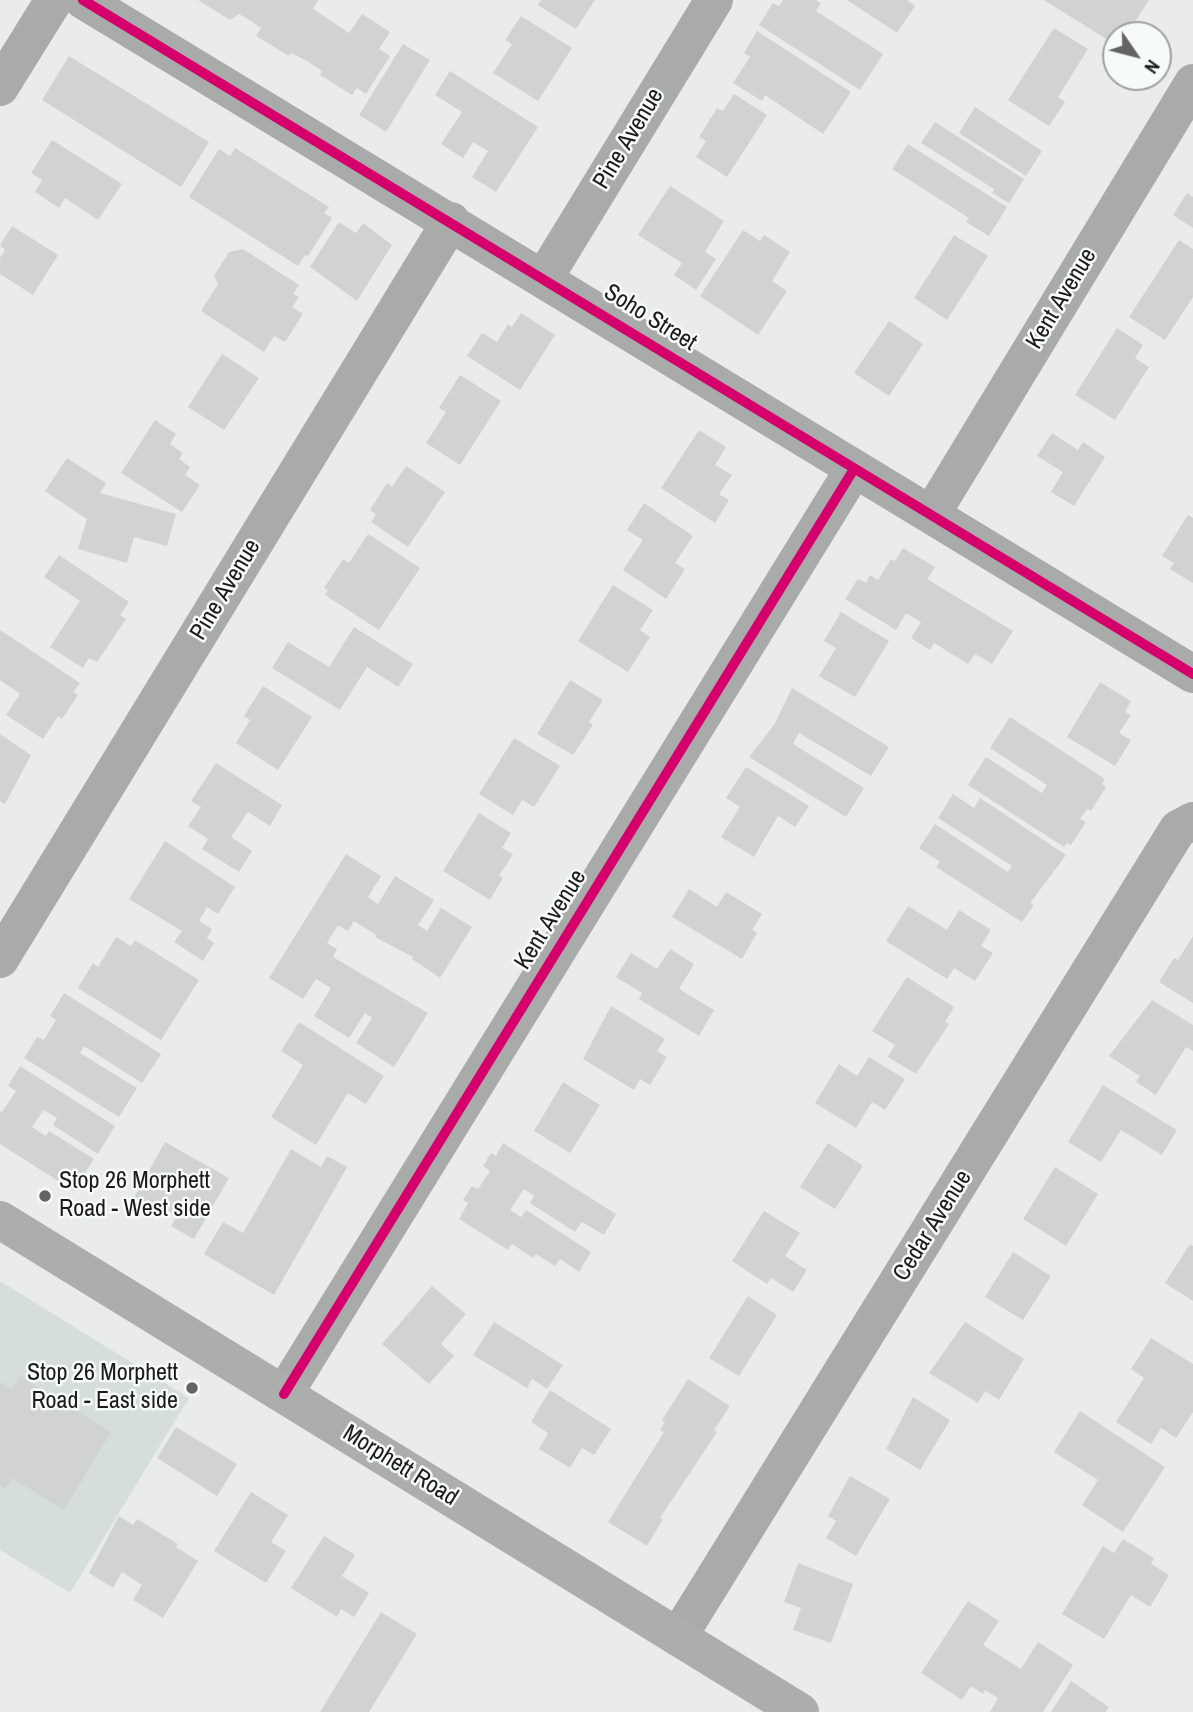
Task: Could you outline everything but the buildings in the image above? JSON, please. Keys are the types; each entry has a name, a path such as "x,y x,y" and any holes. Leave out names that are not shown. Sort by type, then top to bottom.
{"main road":[{"name":"Morphett Road","path":"0,1220 800,1712"}],"street":[{"path":"0,87 54,0"},
{"name":"Soho Street","path":"83,0 125,11 451,221 1193,674"},
{"name":"Pine Avenue","path":"544,278 714,0"},
{"name":"Kent Avenue","path":"931,515 1193,83"},
{"name":"Pine Avenue","path":"0,959 451,221"},
{"name":"Kent Avenue","path":"285,1394 854,469"},
{"name":"Cedar Avenue","path":"678,1637 1178,829 1193,821"}],"shaded area":[{"path":"0,1281 189,1398 70,1593 0,1550"}],"cycle path":[{"path":"83,0 1193,674"},
{"path":"284,1394 854,469"}],"place":[{"name":"Stop 26 Morphett Road - West side","path":"45,1196"},
{"name":"Stop 26 Morphett Road - East side","path":"192,1388"}]}
